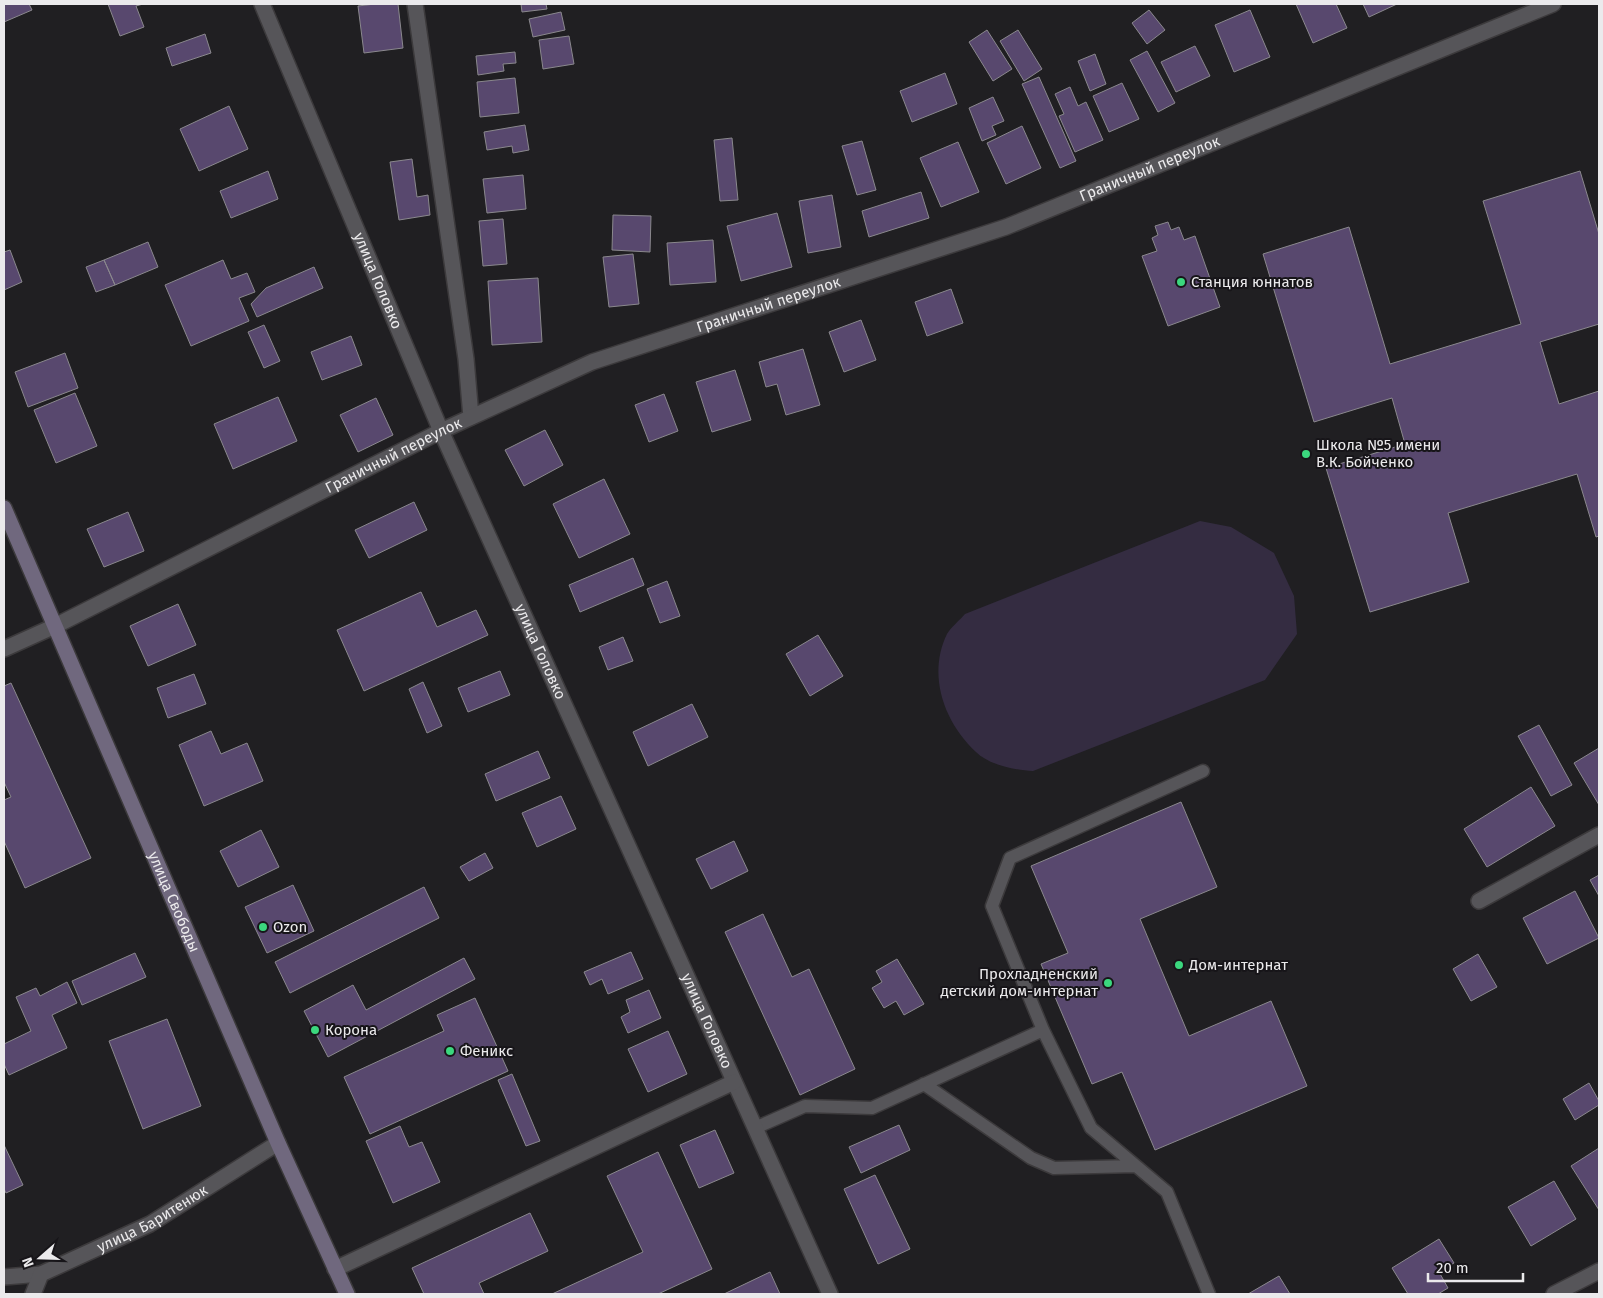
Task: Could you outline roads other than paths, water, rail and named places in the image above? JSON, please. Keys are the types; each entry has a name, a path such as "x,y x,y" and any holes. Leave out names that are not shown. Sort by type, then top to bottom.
{"main road":[{"name":"улица Свободы","path":"4,508 278,1143 347,1294"}],"street":[{"name":"улица Головко","path":"262,4 441,431 830,1294"},
{"path":"415,4 466,359 471,417"},
{"name":"Граничный переулок","path":"4,649 55,626 441,431 592,362 1006,226 1553,4"},
{"path":"1479,902 1599,835"},
{"path":"335,1269 734,1082"},
{"name":"улица Баритенюк","path":"41,1274 150,1224 278,1143"},
{"path":"1554,1294 1599,1271"},
{"path":"4,1277 41,1274 32,1294"}],"lane":[{"path":"1203,771 1010,858 992,906 1043,1030 1091,1128 1167,1192 1209,1294"},
{"path":"755,1128 805,1106 872,1108 1043,1030"},
{"path":"924,1084 1031,1158 1054,1168 1136,1166"}],"place":[{"name":"Станция юннатов","path":"1181,282"},
{"name":"Школа №5 имени В.К. Бойченко","path":"1306,454"},
{"name":"Ozon","path":"263,927"},
{"name":"Дом-интернат","path":"1179,965"},
{"name":"Прохладненский детский дом-интернат","path":"1108,983"},
{"name":"Корона","path":"315,1030"},
{"name":"Феникс","path":"450,1051"}]}
